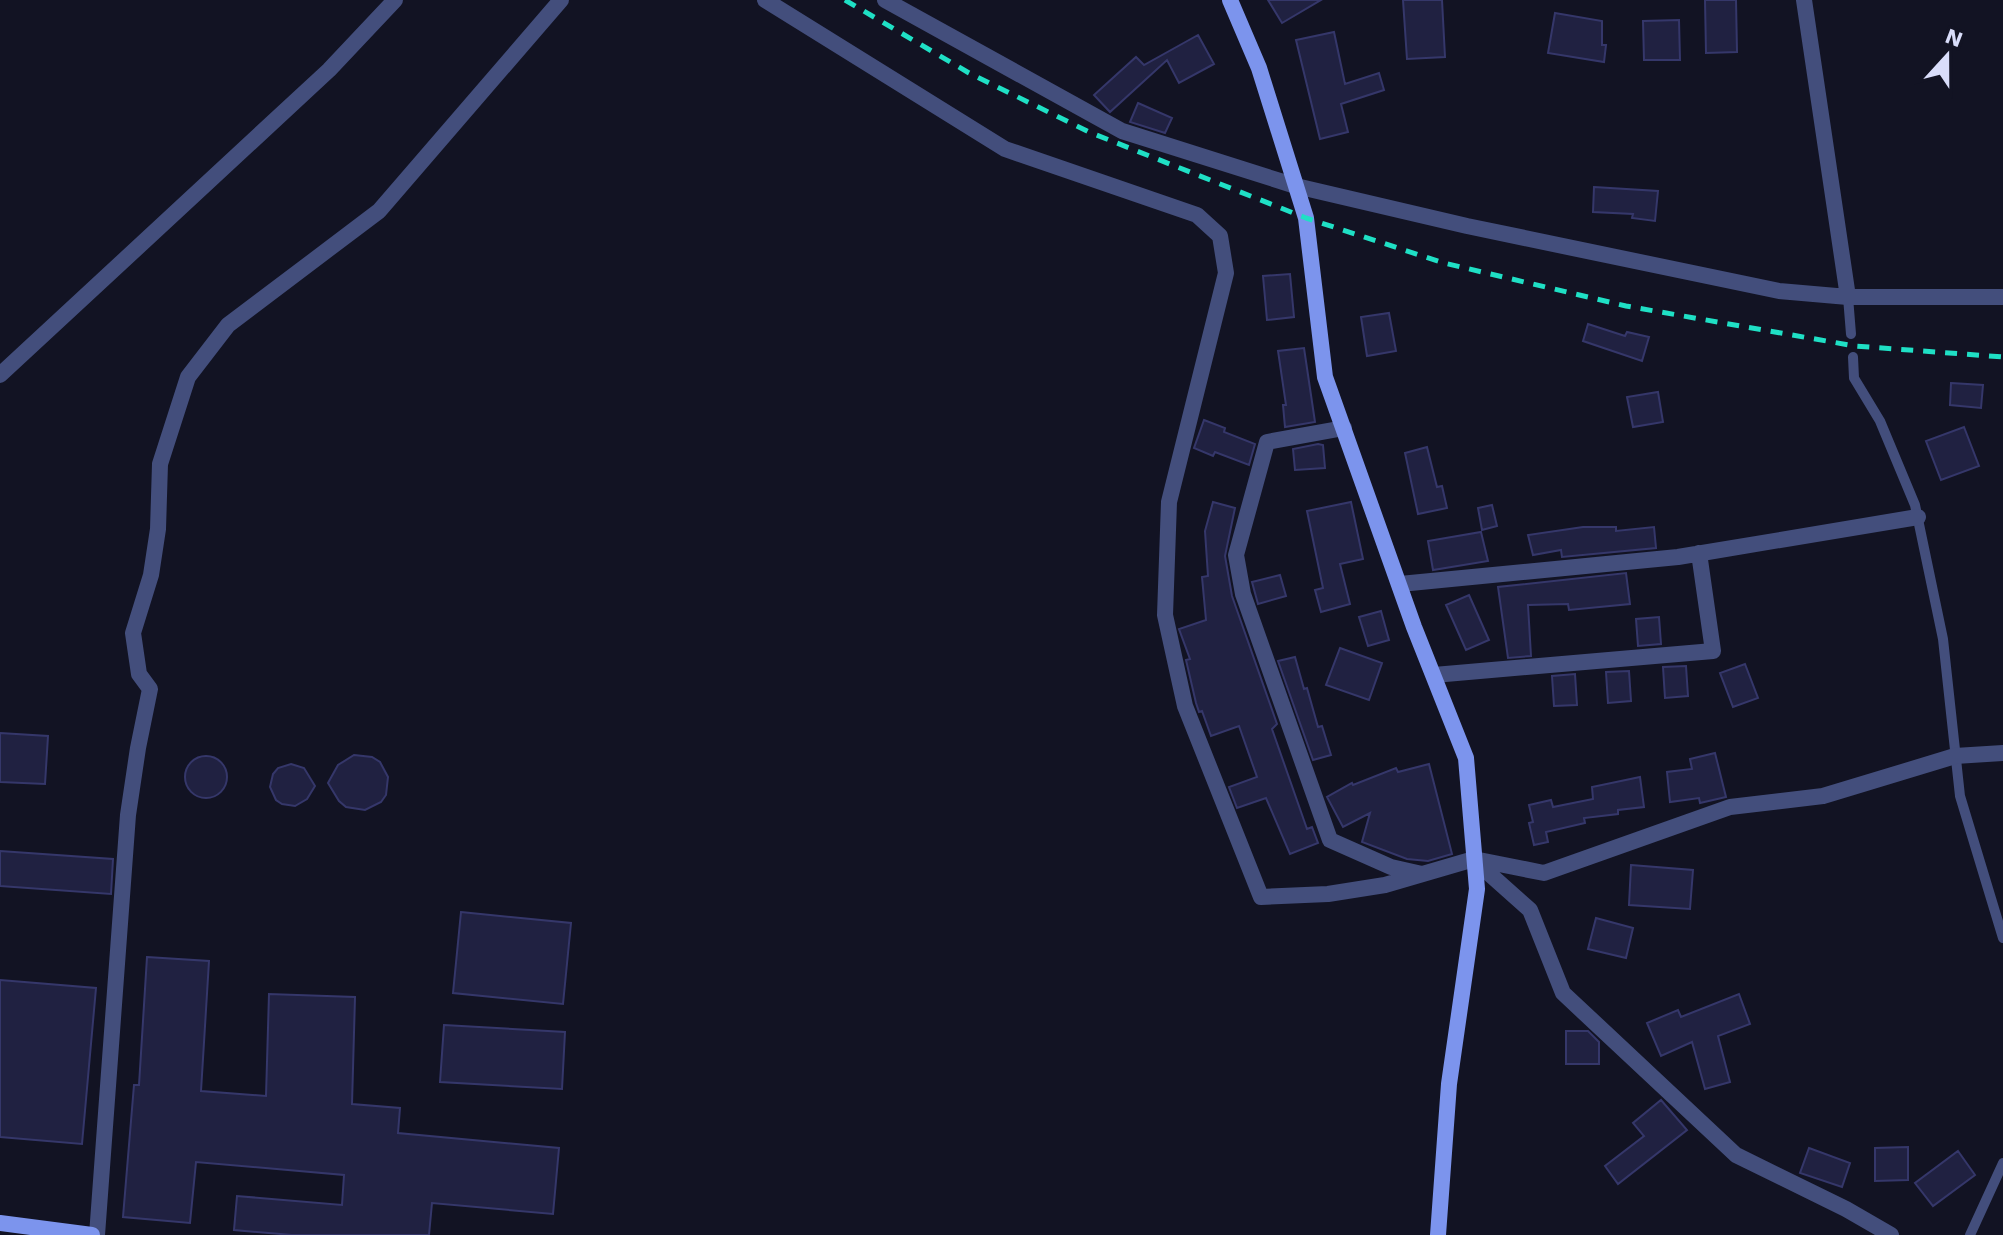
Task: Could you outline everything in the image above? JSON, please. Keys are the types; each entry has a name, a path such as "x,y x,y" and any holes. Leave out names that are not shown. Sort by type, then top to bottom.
{"street":[{"path":"0,375 329,70 395,0"},
{"path":"0,1223 95,1235 128,815 150,689 139,674 133,633 151,575 158,529 160,464 188,377 228,325 379,211 561,0"},
{"path":"765,0 1005,149 1197,215 1220,236 1226,273 1169,502 1165,615 1185,706 1261,897 1328,894 1385,885 1474,859 1544,873 1730,807 1823,796 1955,756 2003,753"},
{"path":"885,0 1122,131 1296,186 1467,226 1779,291 1848,297 2003,297"},
{"path":"1230,0 1259,68 1306,218 1325,377 1466,758 1477,889 1449,1084 1438,1235"},
{"path":"1804,0 1848,297"},
{"path":"1344,428 1267,442 1236,555 1243,594 1330,840 1391,867 1423,874"},
{"path":"1400,584 1699,553 1918,517"},
{"path":"1434,675 1713,651 1699,553"},
{"path":"1474,859 1530,910 1563,993 1736,1155 1846,1209 1891,1235"}],"lane":[{"path":"1848,297 1851,334"},
{"path":"1853,357 1854,378 1880,421 1918,517 1943,639 1960,796 2003,938"},
{"path":"1970,1235 2003,1163"}],"building":[{"path":"1268,0 1321,0 1282,23"},
{"path":"1403,0 1442,0 1445,57 1407,59"},
{"path":"1705,0 1736,0 1737,52 1706,53"},
{"path":"1555,13 1602,21 1602,45 1606,45 1604,62 1548,53"},
{"path":"1679,20 1680,60 1644,60 1643,21"},
{"path":"1334,32 1345,84 1379,73 1384,90 1341,104 1348,132 1320,139 1296,40"},
{"path":"1198,35 1214,64 1179,83 1167,60 1110,112 1094,95 1136,57 1144,65"},
{"path":"1138,103 1172,118 1165,133 1130,122"},
{"path":"1594,187 1658,191 1655,221 1632,218 1633,214 1593,212"},
{"path":"1290,274 1294,317 1267,320 1263,276"},
{"path":"1389,313 1396,351 1367,356 1361,317"},
{"path":"1588,324 1625,336 1627,332 1649,337 1642,361 1583,341"},
{"path":"1304,348 1315,422 1285,427 1283,405 1286,405 1278,351"},
{"path":"1951,383 1983,385 1981,408 1950,405"},
{"path":"1658,392 1663,422 1633,427 1627,397"},
{"path":"1204,420 1255,444 1249,465 1194,448"},
{"path":"1964,427 1979,466 1941,480 1926,441"},
{"path":"1323,445 1325,468 1295,470 1293,449"},
{"path":"1427,447 1437,487 1442,486 1447,508 1418,514 1405,453"},
{"path":"1213,502 1235,508 1225,556 1232,596 1277,724 1272,729 1307,829 1312,827 1318,843 1290,854 1266,798 1237,808 1229,787 1257,777 1239,726 1211,736 1196,703 1186,660 1190,659 1179,629 1206,620 1202,577 1208,576 1205,531"},
{"path":"1351,502 1363,559 1340,564 1350,604 1321,612 1315,590 1323,588 1307,511"},
{"path":"1492,505 1497,526 1482,530 1478,508"},
{"path":"1583,527 1616,527 1616,531 1654,527 1656,548 1562,557 1561,550 1533,555 1528,535"},
{"path":"1481,532 1488,561 1433,570 1428,541"},
{"path":"1626,573 1630,604 1569,610 1568,604 1528,605 1531,656 1508,658 1498,587"},
{"path":"1280,575 1286,596 1258,604 1252,582"},
{"path":"1469,595 1489,640 1466,650 1446,605"},
{"path":"1381,611 1389,640 1368,646 1359,617"},
{"path":"1659,617 1661,644 1638,646 1636,619"},
{"path":"1340,648 1382,663 1369,700 1326,685"},
{"path":"1295,657 1304,689 1307,688 1318,727 1322,726 1331,755 1313,760 1278,661"},
{"path":"1745,664 1758,698 1733,707 1720,673"},
{"path":"1686,666 1688,696 1665,698 1663,667"},
{"path":"1629,671 1631,701 1608,703 1606,672"},
{"path":"1575,674 1577,705 1554,706 1552,676"},
{"path":"0,733 48,736 45,784 0,782"},
{"path":"1715,753 1726,797 1700,803 1699,798 1670,802 1667,772 1692,769 1690,759"},
{"path":"354,755 372,757 380,762 388,777 386,795 381,802 365,810 346,807 328,783 338,765"},
{"path":"206,756 221,762 227,777 221,792 206,798 191,792 185,777 191,762"},
{"path":"291,764 304,768 315,786 307,799 295,806 276,800 270,787 278,768"},
{"path":"1429,764 1452,854 1428,861 1407,859 1362,842 1370,813 1343,827 1327,797 1352,783 1396,768 1398,772"},
{"path":"1640,777 1644,807 1584,818 1585,823 1546,832 1548,842 1534,845 1529,805 1551,800 1553,807 1593,799 1592,787"},
{"path":"0,851 113,859 111,894 0,886"},
{"path":"1631,865 1693,870 1690,909 1629,905"},
{"path":"461,912 571,923 563,1004 453,993"},
{"path":"1596,918 1633,928 1626,958 1588,949"},
{"path":"147,957 209,961 201,1091 266,1096 269,994 355,997 352,1104 400,1108 398,1133 559,1148 553,1214 432,1203 429,1235 292,1235 234,1230 237,1196 342,1205 344,1175 196,1162 190,1223 123,1217 134,1085 139,1085"},
{"path":"0,980 96,988 82,1144 0,1137"},
{"path":"1739,994 1750,1024 1718,1036 1730,1082 1705,1089 1692,1042 1661,1056 1647,1023 1678,1010 1681,1017"},
{"path":"444,1025 565,1032 562,1089 440,1082"},
{"path":"1566,1031 1588,1031 1599,1042 1599,1064 1566,1064"},
{"path":"1661,1100 1687,1130 1618,1184 1605,1166 1644,1136 1633,1123"},
{"path":"1908,1147 1908,1180 1875,1181 1875,1148"},
{"path":"1809,1148 1850,1163 1842,1187 1800,1173"},
{"path":"1958,1151 1975,1175 1933,1206 1915,1183"}],"railway":[{"path":"845,0 969,73 1089,132 1306,218 1444,263 1626,306 1855,346 2003,357"}]}
